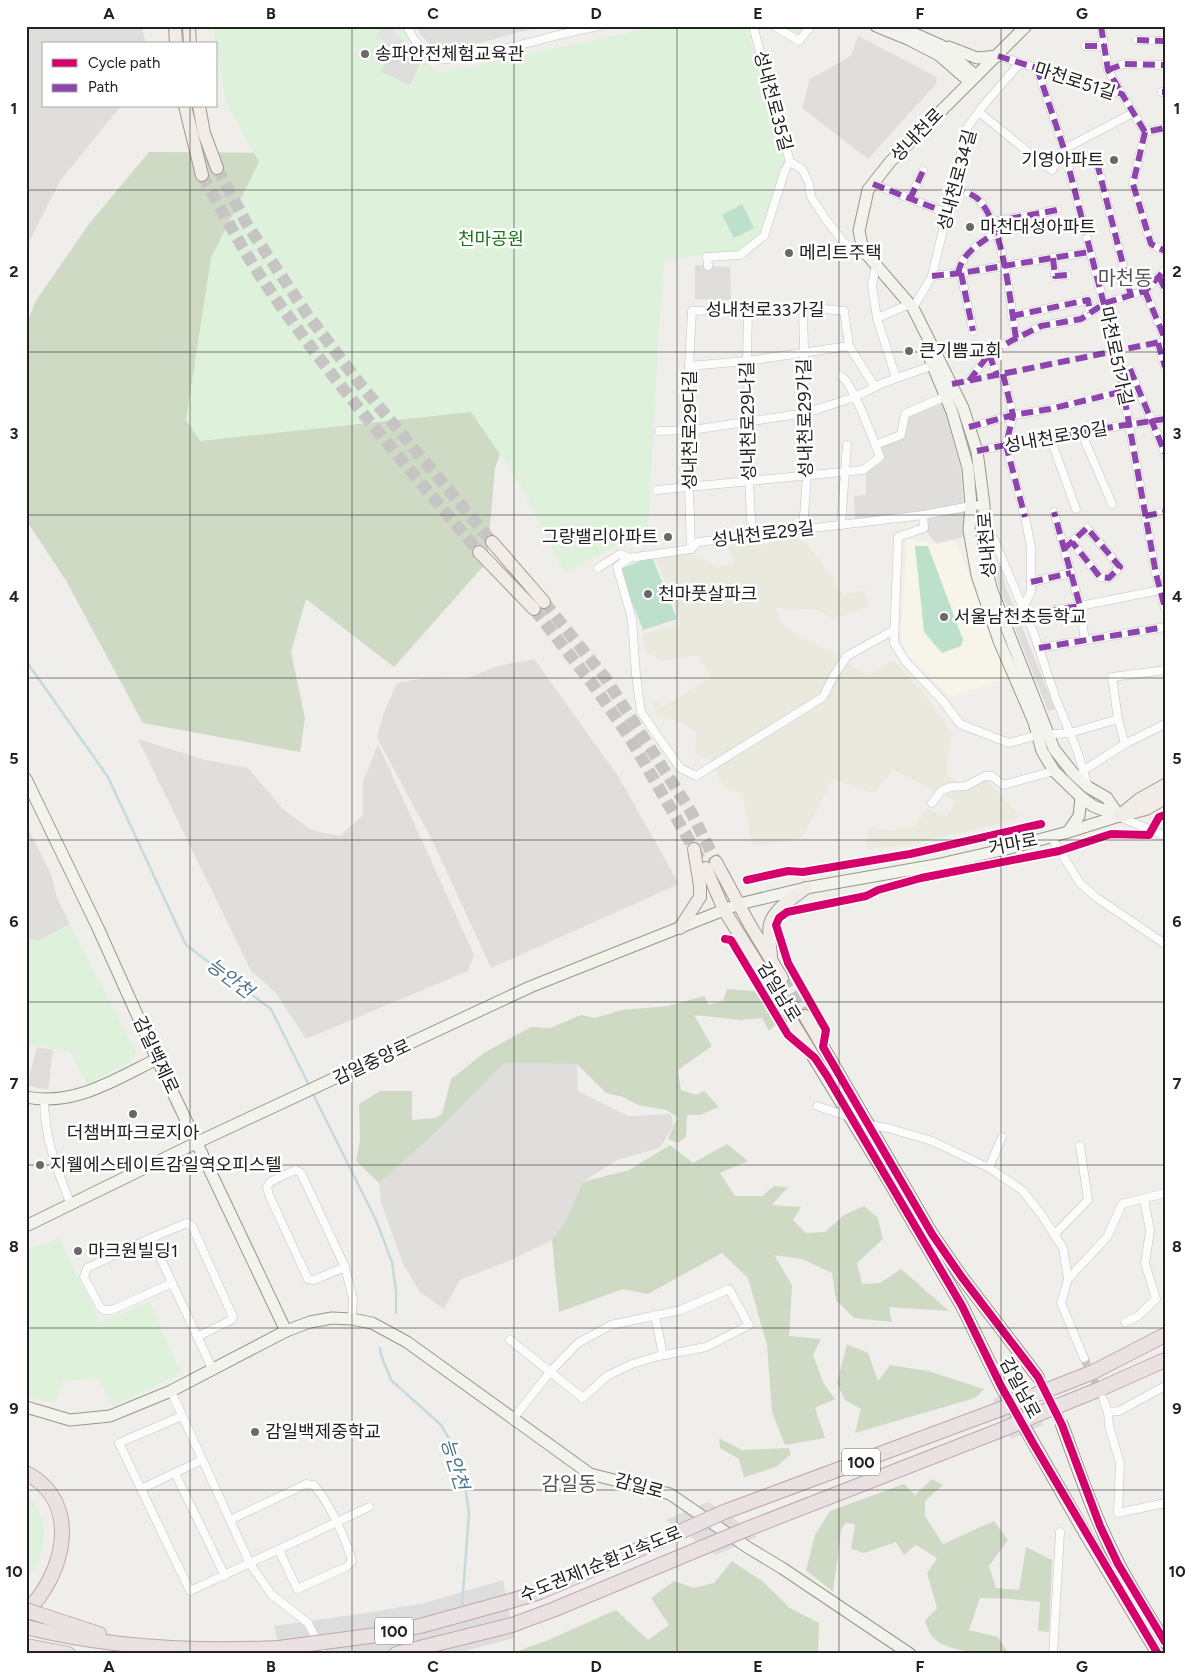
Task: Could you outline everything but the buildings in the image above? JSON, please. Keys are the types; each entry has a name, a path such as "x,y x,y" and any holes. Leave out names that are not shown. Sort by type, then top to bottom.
{"highway":[{"name":"수도권제1순환고속도로","path":"31,1628 138,1646 227,1650 278,1648 377,1635 420,1626 540,1592 724,1512 998,1410 1093,1372 1165,1336"},
{"name":"수도권제1순환고속도로","path":"396,1654 512,1625 555,1610 746,1528 1006,1428 1165,1360"},
{"path":"26,1474 40,1482 52,1497 60,1514 62,1534 60,1557 52,1577 34,1605 26,1611"},
{"path":"26,1483 44,1499 52,1518 55,1536 53,1552 47,1567 26,1598"},
{"path":"26,1611 138,1646"},
{"path":"26,1646 68,1654"}],"main road":[{"path":"175,26 176,42"},
{"path":"189,26 190,42"},
{"path":"185,108 202,175"},
{"path":"199,108 204,133 217,168"},
{"path":"479,552 539,606 492,542"},
{"name":"거마로","path":"1119,816 1140,799 1165,784"},
{"name":"거마로","path":"1119,816 1146,809 1164,800"},
{"path":"680,928 700,896 694,849"},
{"name":"감일남로","path":"769,982 724,910 711,865 739,904 782,978"},
{"path":"771,958 770,922 776,914 806,888"},
{"name":"감일남로","path":"805,1016 932,1234 961,1276 1038,1378"},
{"name":"감일남로","path":"793,1023 852,1118 962,1306 1001,1386 1150,1647 1158,1654"},
{"name":"감일남로","path":"1062,1425 1098,1522 1118,1564 1165,1642"},
{"path":"1081,1526 1094,1528 1098,1522"}],"street":[{"path":"408,26 412,37 420,46 429,55 439,59 474,55 600,26"},
{"name":"성내천로35길","path":"753,26 790,162 802,168 809,183 811,197 824,218 844,243 874,263"},
{"path":"774,26 799,41 811,26"},
{"path":"876,26 919,44 939,55 973,79"},
{"path":"897,26 942,46 950,47 977,58 998,56"},
{"name":"성내천로","path":"1026,26 890,162 868,190 859,231 863,250 912,306 964,408 976,451 984,505 985,561 991,588 1042,735 1042,751 1054,771 1093,806 1165,836"},
{"path":"1101,26 1108,70 1122,94"},
{"path":"1136,40 1165,41"},
{"path":"942,46 973,79"},
{"path":"1085,46 1104,46"},
{"name":"마천로51길","path":"998,56 1122,94 1145,132"},
{"name":"성내천로34길","path":"912,306 932,276 968,128 1020,63"},
{"path":"1108,70 1124,64 1165,65"},
{"name":"마천로51가길","path":"1037,68 1064,149 1089,252 1105,303 1124,391 1145,516 1165,608"},
{"path":"979,112 1052,170 1064,149 1133,113"},
{"path":"1165,128 1145,132 1133,184 1151,244 1165,251"},
{"path":"708,266 708,257 740,255 764,236 785,170 790,162"},
{"path":"1097,163 1130,296"},
{"path":"910,198 923,171"},
{"path":"873,184 947,213"},
{"path":"953,188 964,190 977,198 992,222 1004,266 1016,338"},
{"path":"992,222 1057,210"},
{"path":"973,331 959,265 965,256 996,232"},
{"path":"932,276 960,274 1089,252"},
{"path":"1053,258 1055,276 1067,275"},
{"path":"874,263 872,285 877,318 896,378"},
{"path":"1162,274 1165,289"},
{"path":"969,381 989,354 1016,338 1041,326 1080,319 1105,303 1145,291 1162,274"},
{"path":"1145,291 1161,341 1165,367"},
{"path":"1012,316 1088,300 1090,313"},
{"path":"877,318 912,306"},
{"name":"성내천로","path":"912,306 917,330 934,365 952,412 968,468 971,506 969,530 975,568 1000,641 1042,735 1072,773 1107,798 1119,816"},
{"name":"성내천로33가길","path":"692,311 748,308 803,308 844,311 849,346 875,387"},
{"name":"성내천로29나길","path":"748,308 746,361 750,422 749,482 752,535"},
{"name":"성내천로29가길","path":"803,308 807,476 803,529"},
{"name":"성내천로29다길","path":"692,311 689,366 692,430 689,488 692,549"},
{"path":"689,366 746,361 849,346"},
{"path":"989,354 1000,375 1013,415 1006,445 1025,516 1031,547 1031,592 1023,607"},
{"path":"659,431 692,430 806,414 855,397 896,378 934,365"},
{"path":"1130,370 1165,453"},
{"path":"657,490 863,470 880,457 855,397 842,376"},
{"path":"970,427 1013,415 1050,409 1124,391"},
{"path":"875,445 901,435 905,414 946,396"},
{"name":"성내천로30길","path":"976,451 1165,419"},
{"path":"1081,432 1112,504"},
{"path":"1050,437 1076,509"},
{"path":"840,525 847,445"},
{"name":"성내천로29길","path":"598,568 620,554 629,558 692,549 698,542 923,515 984,505"},
{"path":"1054,512 1080,606 1085,641"},
{"path":"1145,516 1165,512"},
{"path":"923,515 924,528 898,537 894,643 906,662 943,701 960,724 1009,743 1042,735 1070,733 1118,720"},
{"path":"985,518 1023,607 1084,770 1088,786"},
{"path":"1064,549 1087,528 1120,567 1109,578 1100,577 1072,542"},
{"path":"629,558 617,567 632,619 641,712 680,768 696,776 823,696 833,676 847,656 894,630"},
{"path":"1031,582 1071,573"},
{"path":"1047,611 1160,590"},
{"path":"1038,648 1165,628"},
{"path":"1125,744 1118,720 1112,677 1165,670"},
{"path":"1084,770 1125,744 1165,724"},
{"path":"932,803 941,791 950,787 966,786 985,776 992,776 1003,785 1054,771"},
{"name":"감일백제로","path":"26,779 98,928 286,1331"},
{"path":"1068,832 1079,816 1081,797"},
{"name":"거마로","path":"724,910 739,904 806,888 936,864 1051,837 1119,816"},
{"path":"1051,837 1080,883 1098,898 1163,939"},
{"name":"감일중앙로","path":"26,1226 198,1142 530,987 724,910"},
{"path":"26,1096 61,1098 86,1093 158,1059"},
{"path":"44,1098 47,1137 56,1166 72,1205"},
{"path":"817,1106 852,1118"},
{"path":"869,1125 888,1128 932,1141 989,1168 1022,1190 1063,1248 1068,1279 1061,1303 1084,1358"},
{"path":"989,1168 1002,1137"},
{"path":"1054,1235 1088,1200 1080,1146"},
{"path":"345,1267 314,1280 308,1280 269,1195 267,1187 270,1182 295,1170 301,1173 345,1267 353,1299 352,1319"},
{"path":"1068,1279 1108,1237 1122,1204 1165,1193"},
{"path":"1125,1322 1138,1316 1156,1299 1145,1263 1150,1231 1144,1199"},
{"path":"172,1284 112,1310 104,1310 100,1307 84,1277 88,1268 187,1223 192,1226 233,1317 231,1320 197,1337"},
{"path":"151,1238 212,1368"},
{"path":"510,1340 550,1372 582,1398 607,1376 632,1364 663,1355 706,1347 749,1325 729,1289 681,1310 611,1325 578,1343 550,1372 513,1419"},
{"path":"655,1315 663,1355"},
{"name":"감일로","path":"26,1406 70,1420 110,1416 171,1391 286,1331 310,1322 332,1318 352,1319 372,1324 395,1334 590,1474 670,1494 910,1654"},
{"path":"1108,1412 1119,1411 1165,1386"},
{"path":"171,1391 250,1564 272,1595 308,1623 324,1654"},
{"path":"1103,1399 1120,1463 1118,1513 1165,1503"},
{"path":"182,1416 119,1443 190,1591 370,1507"},
{"path":"141,1489 202,1460"},
{"path":"175,1473 225,1576"},
{"path":"230,1520 306,1484 314,1485 321,1493 352,1561 346,1567 297,1589 279,1550"},
{"path":"1053,1654 1060,1532"}],"shaded area":[{"path":"26,26 141,26 146,42 42,42 42,108 119,108 60,181 26,248"},
{"path":"383,26 393,26 397,36 406,43 404,47 385,46 384,41 376,37"},
{"path":"417,26 542,26 444,53 429,44 420,34"},
{"path":"858,36 937,77 936,84 868,159 802,108 810,79 851,56"},
{"path":"391,50 420,63 410,85 381,72"},
{"path":"695,265 730,267 731,300 695,299"},
{"path":"943,403 961,470 965,537 936,543 925,530 923,513 855,519 854,496 866,495 866,472 883,456 882,444 900,437 908,416"},
{"path":"791,535 807,543 843,594 865,590 869,607 834,619 818,610 776,608 782,624 799,636 831,651 840,659 868,676 893,660 924,693 952,733 946,774 968,790 985,778 1020,816 1015,820 908,845 866,849 868,827 890,831 915,826 927,809 947,816 956,801 893,770 874,793 833,779 802,838 752,846 743,794 725,788 708,758 695,754 696,733 682,723 656,715 653,701 665,706 711,677 697,655 662,660 645,651 643,634 681,624 656,559 690,553 717,567 734,564 728,545 764,545"},
{"name":"서울남천초등학교","path":"907,539 937,544 956,541 1008,678 950,697 908,656 901,637"},
{"path":"1001,565 1005,585 1055,709 1048,711 998,585 996,566"},
{"path":"534,659 618,776 679,884 491,968 433,842 377,738 383,715 397,683 423,678 466,679 498,666"},
{"path":"138,739 205,760 248,768 283,809 311,830 340,836 363,815 363,782 378,744 474,955 468,971 306,1039 276,993 251,971"},
{"path":"26,824 51,874 57,898 70,924 39,941 26,939"},
{"path":"37,1047 53,1050 48,1090 27,1085"},
{"path":"504,1063 577,1064 578,1091 628,1116 671,1114 674,1125 660,1148 617,1160 583,1182 565,1222 552,1240 511,1260 460,1280 444,1309 420,1292 403,1264 381,1202 379,1183 436,1132"}],"green space":[{"name":"천마공원","path":"213,26 411,26 424,60 438,73 662,26 742,26 748,31 784,160 782,175 761,233 739,251 665,259 660,313 648,528 565,574 520,484 471,412 200,441 186,420 211,258 259,162 226,103 218,56 218,42 216,42"},
{"path":"781,26 806,26 799,37"},
{"path":"149,152 302,153 539,344 495,468 487,562 394,667 306,599 291,652 305,718 300,752 143,723 65,579 26,520 26,327 35,302 89,224"},
{"path":"742,204 754,228 734,238 722,215"},
{"path":"915,546 928,546 963,640 961,646 942,653 924,632"},
{"name":"천마풋살파크","path":"652,557 677,619 643,630 619,569"},
{"path":"70,924 136,1052 131,1062 87,1084 70,1052 26,1043 26,939 39,941"},
{"path":"727,989 765,992 781,1020 769,1031 762,1018 741,1020 694,1015 712,1046 678,1070 681,1090 696,1095 704,1091 719,1107 700,1115 687,1115 686,1137 678,1143 668,1139 678,1117 666,1110 638,1105 623,1097 606,1093 577,1064 504,1063 436,1132 379,1183 356,1161 360,1140 359,1104 380,1091 412,1091 412,1120 435,1118 442,1114 451,1079 484,1053 531,1027 550,1028 581,1015 595,1018 622,1010 668,1006 704,996 709,1005 723,1001"},
{"path":"727,1144 748,1161 720,1173 735,1196 762,1196 774,1186 788,1187 772,1205 801,1207 793,1220 806,1233 825,1232 844,1215 864,1206 878,1218 883,1239 857,1263 862,1284 880,1283 901,1269 949,1311 889,1307 892,1322 854,1318 836,1300 832,1273 802,1259 774,1255 792,1285 789,1336 821,1339 813,1355 824,1384 835,1399 815,1408 825,1438 785,1445 772,1412 767,1345 748,1278 722,1253 648,1294 623,1289 559,1312 552,1240 565,1222 583,1182 629,1170 670,1145 693,1163"},
{"path":"59,1238 100,1322 150,1302 181,1373 113,1406 98,1377 62,1381 55,1403 26,1396 26,1250"},
{"path":"847,1344 868,1353 878,1381 890,1365 928,1371 984,1389 975,1398 855,1433 861,1409 845,1400 837,1383"},
{"path":"719,1438 742,1450 789,1448 791,1454 776,1467 744,1477 739,1459 720,1448"},
{"path":"932,1479 943,1485 925,1501 925,1516 943,1544 994,1521 1008,1540 989,1566 996,1588 1019,1590 1026,1547 1052,1560 1049,1632 1038,1631 1040,1602 980,1598 969,1630 998,1637 1009,1654 967,1651 946,1646 937,1641 930,1633 925,1621 937,1608 927,1573 937,1558 916,1545 904,1555 896,1542 864,1553 851,1549 855,1524 845,1523 841,1531 833,1592 806,1570 815,1535 830,1511 904,1484 915,1495"},
{"path":"26,1495 35,1504 40,1514 44,1537 39,1559 26,1579"},
{"path":"732,1561 762,1581 790,1608 819,1623 818,1654 805,1652 804,1654 509,1654 546,1641 616,1610 648,1640 669,1625 651,1598 674,1581 694,1588 714,1583"}],"pier":[{"path":"1024,1385 1043,1425 1011,1439 993,1399"},
{"path":"708,1502 732,1517 757,1537 716,1555 666,1520"},
{"path":"503,1580 514,1638 454,1654 280,1654 274,1626 424,1603"}],"waterway":[{"name":"능안천","path":"26,661 108,777 186,945 271,1009 310,1087"},
{"name":"능안천","path":"312,1092 376,1220 392,1262 396,1291 396,1313"},
{"name":"능안천","path":"380,1348 391,1380 441,1425 451,1442 452,1457 466,1492 469,1513 462,1606"}],"tunnel":[{"path":"217,168 248,226 307,314 360,384 492,542"},
{"path":"202,175 251,261 293,323 371,423 479,552"},
{"path":"544,602 606,679 691,812 716,862"},
{"path":"534,609 594,686 631,740 700,859"},
{"path":"782,978 805,1016"},
{"path":"769,982 793,1023"},
{"path":"1084,1358 1100,1393"},
{"path":"1038,1377 1062,1425"}],"marked path":[{"path":"1101,26 1108,70 1122,94"},
{"path":"1137,40 1165,41"},
{"path":"1085,46 1104,46"},
{"path":"998,56 1122,94 1145,132 1165,128"},
{"path":"1108,70 1124,64 1165,65"},
{"path":"1037,68 1064,149 1116,351 1156,574 1165,608"},
{"path":"1145,132 1133,184 1151,244 1165,251"},
{"path":"1097,163 1131,296"},
{"path":"910,199 923,171"},
{"path":"873,184 947,213"},
{"path":"953,188 969,193 978,199 987,211 994,227 1000,245 1008,285 1016,338"},
{"path":"992,222 1057,210"},
{"path":"958,274 967,254 996,232"},
{"path":"932,276 1089,252"},
{"path":"1053,258 1055,276 1067,275"},
{"path":"969,381 989,354 1011,341 1041,326 1081,319 1105,303 1145,291 1165,270"},
{"path":"961,273 973,331"},
{"path":"1159,277 1165,289"},
{"path":"1145,291 1165,339"},
{"path":"1012,316 1088,300 1090,313"},
{"path":"952,384 1165,341"},
{"path":"1158,343 1165,367"},
{"path":"989,354 997,375"},
{"path":"1130,369 1165,453"},
{"path":"1003,374 1013,415 1006,445 1025,517"},
{"path":"969,427 1013,415 1050,409 1124,391"},
{"path":"977,451 1034,439 1165,419"},
{"path":"1047,611 1080,606 1054,512"},
{"path":"1145,516 1165,512"},
{"path":"1064,549 1087,528 1120,567 1109,578 1100,577 1072,542"},
{"path":"1031,582 1071,573"},
{"path":"1039,648 1165,627"}],"cycle path":[{"path":"1165,815 1159,817 1149,835 1111,834 1059,851 921,878 878,890 866,896 787,912 779,918 776,925 788,963 826,1030 823,1047 932,1234 961,1276 1038,1377 1062,1425 1100,1526 1118,1564 1165,1642"},
{"path":"747,880 788,871 803,872 910,854 1041,824"},
{"path":"725,939 731,940 788,1035 815,1058 827,1076 962,1306 1001,1386 1033,1443 1158,1654"}],"place":[{"name":"송파안전체험교육관","path":"365,54"},
{"name":"기영아파트","path":"1114,160"},
{"name":"마천대성아파트","path":"970,227"},
{"name":"메리트주택","path":"789,253"},
{"name":"큰기쁨교회","path":"909,351"},
{"name":"그랑밸리아파트","path":"668,537"},
{"name":"천마풋살파크","path":"648,594"},
{"name":"서울남천초등학교","path":"944,617"},
{"name":"더챔버파크로지아","path":"133,1114"},
{"name":"지웰에스테이트감일역오피스텔","path":"40,1165"},
{"name":"마크원빌딩1","path":"78,1251"},
{"name":"감일백제중학교","path":"255,1432"}],"district":[{"name":"마천동","path":"1125,278"},
{"name":"감일동","path":"569,1484"}]}
